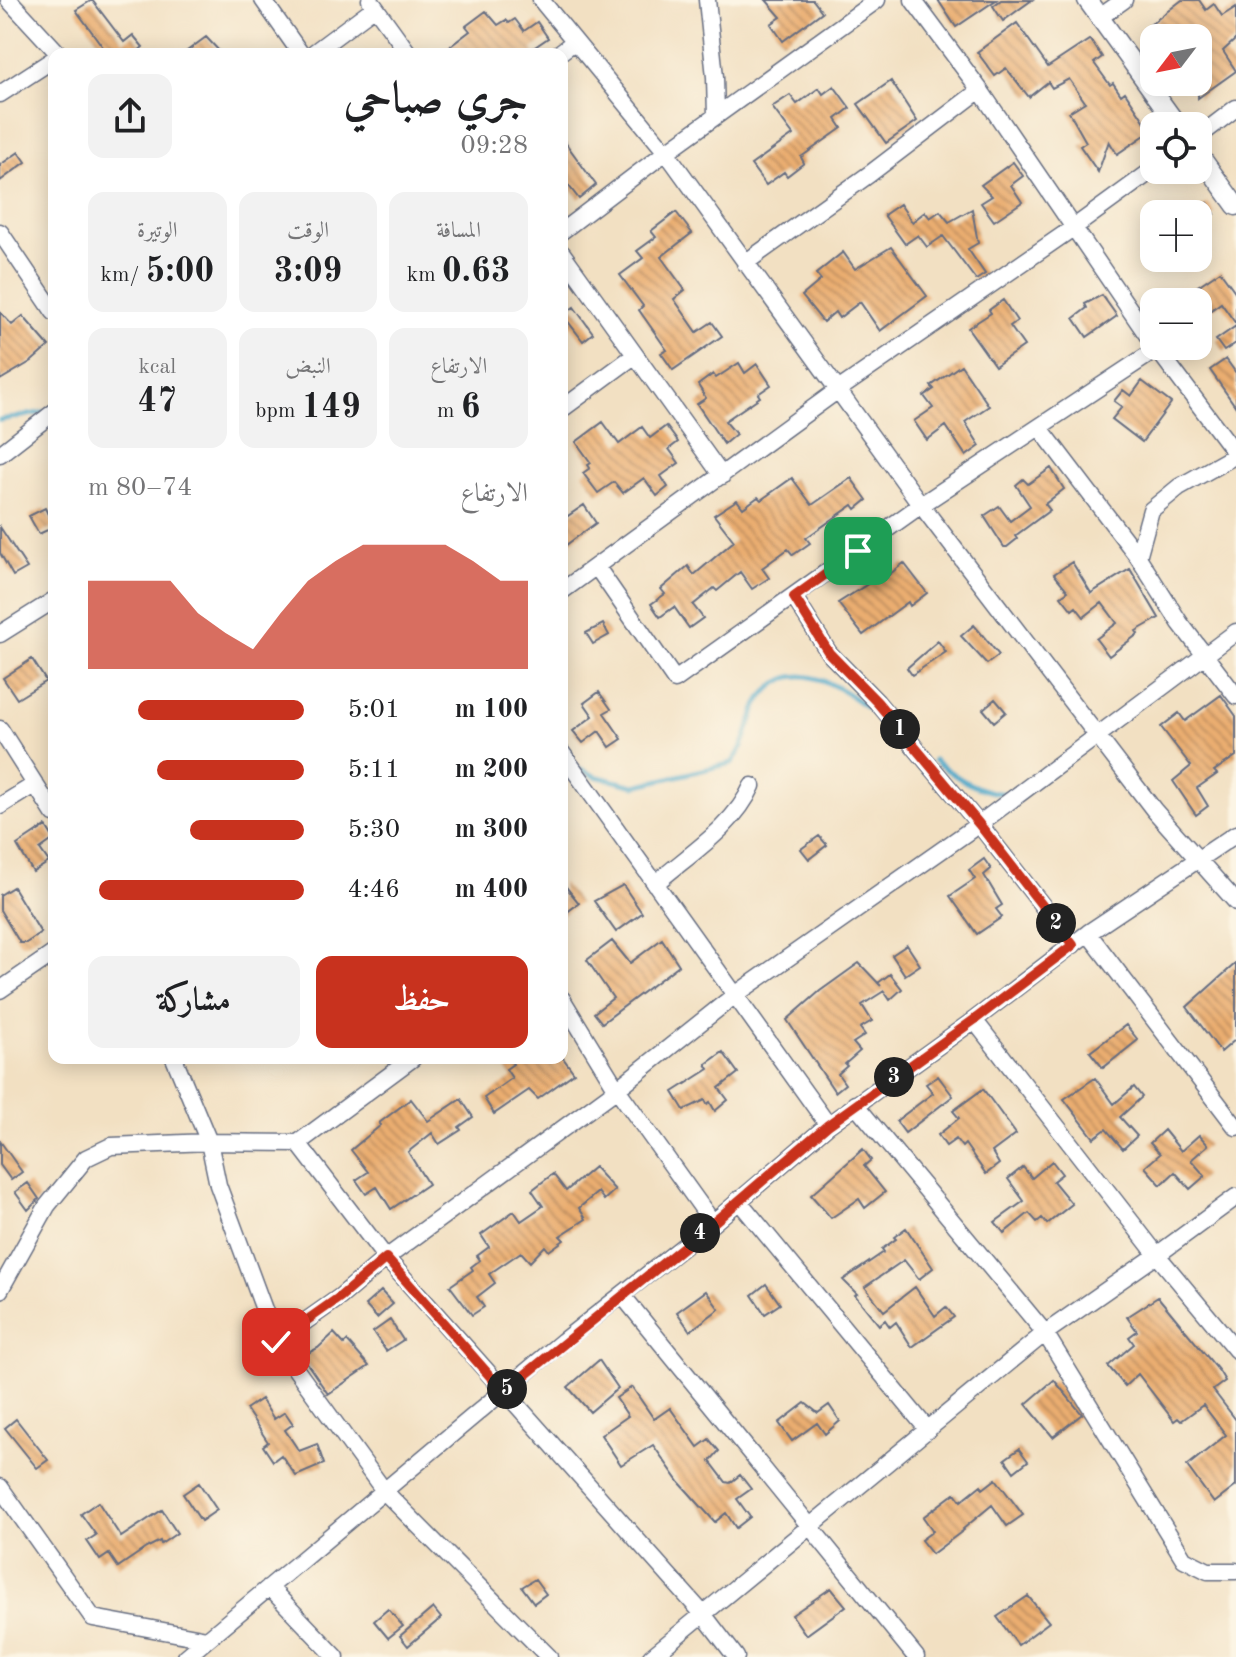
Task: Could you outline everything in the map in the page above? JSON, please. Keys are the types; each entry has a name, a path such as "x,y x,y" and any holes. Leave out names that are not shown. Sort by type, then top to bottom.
{"street":[{"path":"9,0 53,48"},
{"path":"263,0 297,48"},
{"path":"541,0 666,152 921,505 1154,810 1236,902"},
{"path":"707,0 716,116"},
{"path":"568,226 877,0"},
{"path":"913,0 980,90 1140,325"},
{"path":"1087,0 1168,112"},
{"path":"1100,17 1124,0"},
{"path":"319,48 373,4 405,48"},
{"path":"566,48 574,42"},
{"path":"0,94 48,63"},
{"path":"745,263 980,90"},
{"path":"1212,126 1236,108"},
{"path":"1212,173 1236,206"},
{"path":"568,587 838,390 1140,179"},
{"path":"0,232 48,303"},
{"path":"568,262 722,476"},
{"path":"568,405 634,356"},
{"path":"596,566 675,680 921,505 1040,428 1140,358"},
{"path":"1138,557 1151,510 1179,487 1236,455 1165,360"},
{"path":"0,454 48,417"},
{"path":"1040,428 1138,557 1236,696"},
{"path":"794,597 829,653 877,702 979,824 1073,945"},
{"path":"0,634 48,604"},
{"path":"276,1342 617,1089 735,995 979,824 1236,632"},
{"path":"0,729 48,805"},
{"path":"568,766 828,1125"},
{"path":"0,806 34,785"},
{"path":"655,884 732,817 752,786"},
{"path":"186,1657 828,1125 1088,933 1236,834"},
{"path":"1088,933 1236,1127"},
{"path":"0,990 48,957"},
{"path":"568,1009 617,1089 713,1223"},
{"path":"974,1020 1157,1255 1236,1350"},
{"path":"176,1064 209,1142 218,1185 276,1342 385,1492 549,1657"},
{"path":"0,1290 47,1206 86,1158 111,1146 209,1142 298,1143 404,1064"},
{"path":"855,1104 1045,1333 1184,1559 1208,1571 1236,1571"},
{"path":"298,1143 386,1258 703,1614 736,1657"},
{"path":"651,1657 1045,1333 1236,1197"},
{"path":"738,1200 928,1430"},
{"path":"622,1295 916,1657"},
{"path":"0,1487 93,1618 207,1639"},
{"path":"269,1587 336,1657"}],"building":[{"path":"92,0 124,42 133,35 143,47 104,48 76,10"},
{"path":"766,0 813,0 822,12 783,41 771,24 781,17"},
{"path":"938,0 996,0 956,27"},
{"path":"1001,0 1032,0 1003,21 993,6"},
{"path":"1182,0 1199,0 1206,10 1214,4 1222,16 1236,7 1236,39 1223,51 1236,71 1212,88 1212,24 1151,24"},
{"path":"486,11 498,25 515,19 524,31 537,22 548,38 533,48 448,48 470,31 466,26"},
{"path":"1017,23 1048,67 1089,40 1102,57 1094,63 1110,85 1113,83 1121,95 1125,92 1140,114 1140,138 1117,154 1109,141 1098,172 1080,146 1086,142 1069,112 1085,102 1069,79 1052,88 1048,82 1029,97 1006,68 995,76 977,52"},
{"path":"206,37 216,48 191,48"},
{"path":"891,81 917,121 886,143 858,104"},
{"path":"834,86 850,108 836,119 842,128 801,157 804,163 787,176 784,172 766,185 751,165 793,135 772,107 790,95 797,104 819,88 823,94"},
{"path":"568,146 596,185 579,199 568,185"},
{"path":"19,152 26,162 0,181 0,165"},
{"path":"1013,162 1023,176 1011,185 1022,202 994,221 981,203 992,196 981,185"},
{"path":"900,204 912,222 925,212 930,218 940,211 949,222 972,209 978,243 968,249 985,274 976,280 943,236 927,247 918,235 905,244 884,215"},
{"path":"676,212 692,233 661,257 685,290 674,299 697,332 712,322 722,336 673,370 661,353 667,350 639,310 643,306 620,275 643,258 637,251 656,237 651,231"},
{"path":"891,247 927,296 880,331 860,302 839,318 835,312 823,322 802,296 821,280 816,274 843,252 855,269"},
{"path":"1220,271 1236,293 1236,324 1221,303 1212,309 1212,288 1195,288"},
{"path":"1102,295 1117,316 1087,337 1074,318 1087,308 1085,304"},
{"path":"1003,300 1017,321 1010,326 1024,346 995,366 968,328 991,313 989,310"},
{"path":"574,307 593,333 583,341 568,322 568,311"},
{"path":"0,312 12,325 23,316 48,347 32,361 0,380"},
{"path":"1236,326 1236,343 1224,351 1216,340"},
{"path":"1226,359 1236,373 1236,407 1210,370"},
{"path":"739,363 745,373 757,364 771,385 758,394 760,397 725,421 736,434 724,444 697,404 706,398 698,385 713,374 716,378"},
{"path":"961,365 989,406 965,422 980,446 966,456 946,426 927,440 914,421 933,408 924,396 934,389 931,386"},
{"path":"1142,381 1171,403 1142,442 1112,419 1122,407 1114,401 1123,390 1131,396"},
{"path":"603,422 619,444 642,427 650,438 666,426 678,442 669,449 679,463 661,476 668,487 657,496 644,478 623,493 614,482 598,493 583,473 591,463 576,442"},
{"path":"1051,468 1064,489 1045,504 1050,510 1004,547 984,516 999,506 1010,521 1030,506 1016,485 1023,479 1028,484"},
{"path":"792,478 812,505 851,478 867,500 856,509 853,505 806,538 810,543 793,555 788,549 762,568 769,578 752,589 740,572 717,591 714,588 693,605 703,618 689,628 674,607 660,617 651,604 665,594 661,589 688,566 694,575 734,541 714,515 737,500 743,508 758,497 761,500"},
{"path":"584,505 596,523 568,544 568,516"},
{"path":"45,508 48,530 39,534 29,516"},
{"path":"0,527 27,568 13,576 0,553"},
{"path":"1072,562 1091,593 1130,569 1159,618 1136,631 1138,634 1109,656 1096,639 1117,623 1102,603 1084,617 1076,607 1072,610 1061,596 1068,591 1054,574"},
{"path":"904,563 927,593 910,606 908,602 863,635 838,603 882,575 885,578"},
{"path":"603,624 609,635 593,644 586,633"},
{"path":"974,625 999,655 987,664 961,636"},
{"path":"938,641 946,652 912,675 907,668"},
{"path":"32,659 46,681 17,699 3,678"},
{"path":"599,692 611,709 604,713 622,739 610,747 599,731 583,743 573,731 593,716 584,703"},
{"path":"1221,695 1236,716 1236,756 1197,788 1208,806 1196,815 1173,781 1191,766 1161,727 1179,713 1185,721"},
{"path":"995,699 1006,712 994,722 983,709"},
{"path":"46,826 48,843 40,849 48,863 33,872 17,845"},
{"path":"819,836 827,845 809,859 801,849"},
{"path":"984,859 991,869 984,875 1002,905 996,909 1002,917 977,934 950,896 975,879 969,870"},
{"path":"623,885 642,913 616,932 594,901"},
{"path":"13,887 41,933 26,943 20,943 0,910 0,895"},
{"path":"568,889 579,903 568,911"},
{"path":"662,939 679,965 602,1023 594,1013 613,998 587,960 612,941 630,963"},
{"path":"907,945 920,965 905,975 892,955"},
{"path":"859,963 878,983 890,974 902,989 890,1000 884,991 862,1005 872,1021 860,1028 865,1035 853,1043 860,1051 838,1074 845,1084 835,1092 787,1020"},
{"path":"1236,963 1236,1039 1221,1052 1187,1007"},
{"path":"1126,1025 1138,1040 1103,1068 1090,1052"},
{"path":"723,1052 738,1073 719,1088 728,1100 715,1111 705,1100 684,1110 673,1092 709,1069 706,1064"},
{"path":"513,1064 567,1064 574,1073 538,1099 529,1090 494,1114 484,1098 512,1078 506,1069"},
{"path":"938,1076 953,1096 905,1133 896,1121 933,1093 926,1084"},
{"path":"1095,1078 1114,1104 1134,1087 1142,1097 1120,1117 1137,1136 1123,1149 1106,1129 1094,1138 1064,1099"},
{"path":"983,1089 1016,1134 992,1152 999,1164 986,1174 965,1144 962,1147 956,1139 946,1146 938,1135 959,1118 953,1111"},
{"path":"411,1099 428,1121 461,1099 473,1117 459,1127 461,1130 439,1144 432,1133 408,1152 428,1184 391,1209 377,1187 366,1194 356,1180 368,1172 351,1150 381,1125 379,1123"},
{"path":"1164,1130 1181,1151 1199,1135 1208,1145 1191,1160 1205,1176 1190,1189 1175,1172 1161,1185 1145,1167 1160,1154 1150,1143"},
{"path":"0,1141 22,1172 11,1180 0,1165"},
{"path":"863,1149 871,1160 864,1166 885,1192 865,1208 859,1199 831,1218 811,1195"},
{"path":"1052,1161 1062,1174 1053,1181 1072,1204 1047,1224 1042,1218 1037,1222 1029,1213 1004,1233 995,1222 1024,1201 1008,1179 1023,1167 1032,1178"},
{"path":"594,1167 615,1190 604,1200 598,1192 579,1208 586,1219 560,1236 564,1240 549,1251 545,1246 530,1262 521,1252 489,1274 495,1283 477,1297 484,1307 472,1315 450,1286 473,1270 471,1267 480,1260 477,1256 489,1247 481,1235 514,1211 521,1221 543,1206 532,1190 553,1174 566,1191"},
{"path":"28,1183 39,1199 28,1210 15,1192"},
{"path":"906,1228 933,1268 919,1279 904,1260 865,1287 884,1311 915,1287 935,1316 946,1307 954,1317 912,1347 896,1322 890,1327 885,1320 879,1325 843,1280 884,1252 882,1249"},
{"path":"766,1284 780,1304 765,1314 752,1295"},
{"path":"381,1291 393,1304 377,1318 365,1305"},
{"path":"706,1291 719,1309 690,1331 677,1312"},
{"path":"1158,1297 1219,1371 1225,1381 1213,1390 1236,1420 1236,1486 1214,1503 1187,1466 1226,1435 1203,1405 1181,1421 1178,1418 1174,1421 1138,1374 1125,1386 1108,1366 1134,1344 1129,1337 1137,1331 1127,1317"},
{"path":"390,1320 403,1340 386,1351 373,1332"},
{"path":"334,1333 344,1344 347,1341 369,1366 328,1394 302,1356 318,1348"},
{"path":"599,1360 618,1388 590,1412 568,1387"},
{"path":"1054,1380 1082,1414 1053,1437 1026,1404"},
{"path":"632,1387 654,1419 670,1408 698,1447 709,1439 719,1451 710,1461 726,1482 730,1483 740,1475 751,1489 737,1499 750,1517 736,1528 726,1513 715,1522 680,1483 653,1445 621,1465 601,1435 628,1416 616,1398"},
{"path":"261,1399 274,1419 285,1412 293,1424 285,1430 299,1451 317,1444 324,1464 296,1476 281,1455 273,1461 263,1446 268,1442 246,1409"},
{"path":"805,1403 818,1413 829,1405 840,1421 825,1434 817,1423 792,1441 779,1423"},
{"path":"16,1419 48,1460 37,1468 5,1428"},
{"path":"1019,1449 1028,1461 1014,1472 1005,1459"},
{"path":"996,1479 1023,1515 1007,1526 992,1505 932,1554 921,1540 933,1531 923,1517 955,1493 961,1501 981,1485 983,1489"},
{"path":"199,1483 217,1510 201,1521 183,1494"},
{"path":"98,1502 121,1537 162,1510 177,1533 161,1544 160,1541 146,1548 118,1567 109,1554 100,1560 87,1541 96,1535 81,1514"},
{"path":"535,1579 546,1594 534,1603 522,1587"},
{"path":"831,1588 846,1606 806,1635 792,1615"},
{"path":"1028,1596 1049,1622 1018,1645 997,1617"},
{"path":"433,1608 441,1618 408,1646 400,1636"},
{"path":"388,1609 403,1626 388,1638 374,1621"}],"waterway":[{"path":"0,420 45,412"},
{"path":"581,769 595,776 635,786 732,763 761,698 785,679 800,676 815,678 844,691 882,719"},
{"path":"934,760 969,784 1010,794"}],"route":[{"path":"276,1342 340,1297 386,1258 504,1392 563,1341 713,1223 828,1125 1073,945 979,824 877,702 829,653 794,597 858,551"}]}
